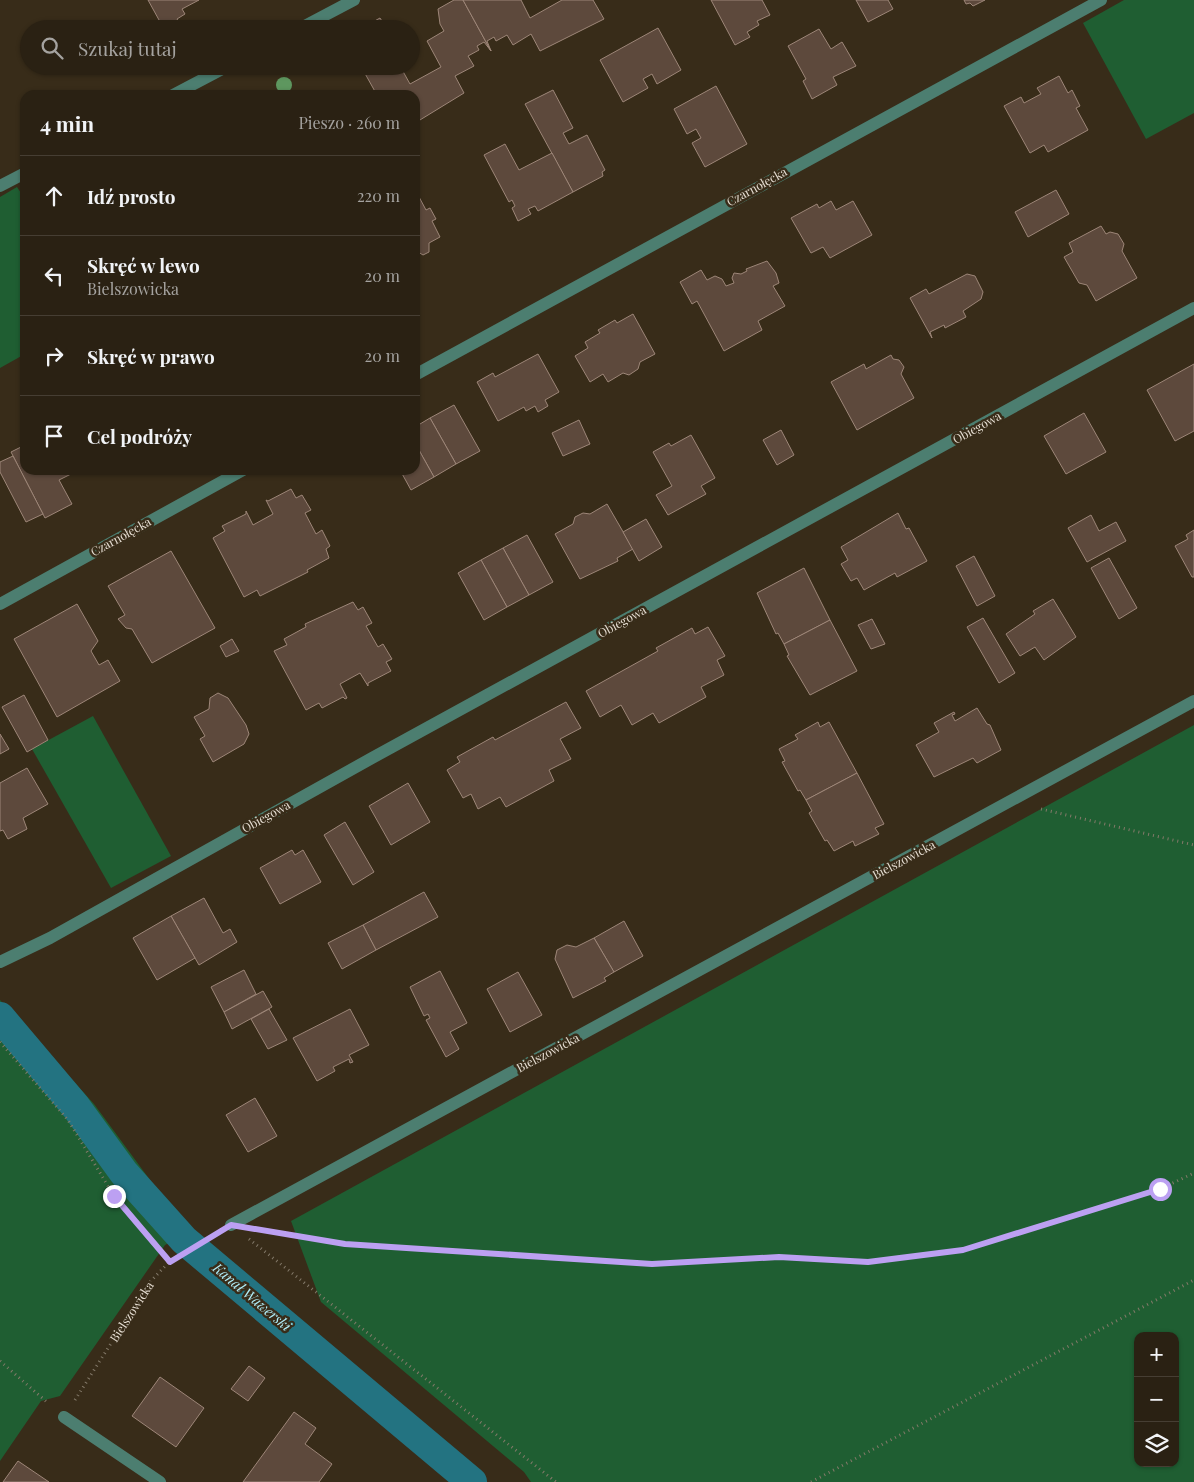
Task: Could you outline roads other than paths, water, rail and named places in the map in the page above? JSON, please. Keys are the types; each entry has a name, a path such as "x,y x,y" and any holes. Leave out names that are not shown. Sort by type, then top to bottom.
{"street":[{"path":"316,20 354,0"},
{"name":"Czarnołęcka","path":"420,372 1101,0"},
{"path":"183,90 211,75"},
{"path":"0,186 20,176"},
{"name":"Obiegowa","path":"0,962 50,938 355,768 1194,308"},
{"name":"Czarnołęcka","path":"0,604 234,475"},
{"name":"Bielszowicka","path":"231,1225 1032,791 1194,701"},
{"path":"64,1417 160,1482"}],"waterway":[{"name":"Kanał Wawerski","path":"0,1017 76,1107 124,1173 184,1240 472,1482"}]}
